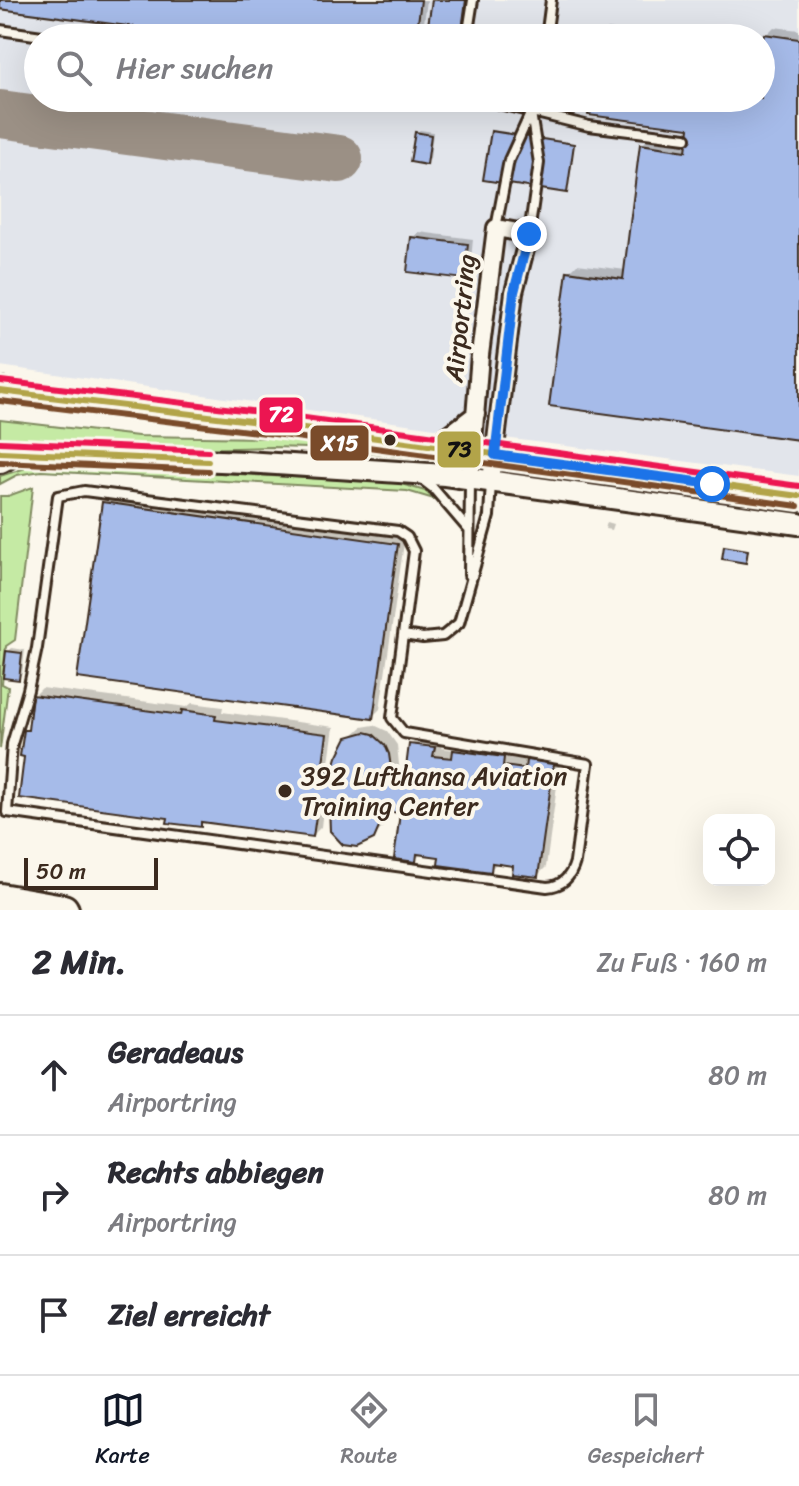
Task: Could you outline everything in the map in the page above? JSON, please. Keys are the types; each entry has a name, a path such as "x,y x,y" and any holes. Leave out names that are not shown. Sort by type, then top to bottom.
{"highway":[{"path":"0,899 63,910"}],"street":[{"name":"Airportring","path":"470,479 496,228 529,234 514,292 491,481"},
{"path":"0,391 275,424 799,496"},
{"name":"Airportring","path":"433,447 476,414"},
{"path":"4,455 245,462 413,473 799,524"}],"lane":[{"path":"469,24 473,0"},
{"path":"548,24 551,0"},
{"path":"0,30 24,33"},
{"path":"531,112 589,126 686,138"},
{"name":"Airportring","path":"496,228 509,160 531,112"},
{"name":"Airportring","path":"529,234 539,163 531,112"},
{"path":"413,473 433,488 468,529"},
{"path":"469,584 470,479"},
{"path":"403,635 434,638 449,633 459,623 489,516 491,481"},
{"path":"84,491 398,531 407,537 414,551 403,635 392,718 404,733 588,764 575,862 573,870 562,883 547,887 7,812 12,744 37,648 58,496 84,491"}],"shaded area":[{"path":"0,0 799,0 799,476 512,439 0,366"}],"green space":[{"path":"0,420 138,436 272,438 444,458 443,462 343,449 194,449 0,441"},
{"path":"42,463 398,483 425,491 434,499 407,491 41,471 17,475 0,484 0,476"},
{"path":"512,467 799,505 799,516 512,475"},
{"path":"33,487 15,640 6,646 2,684 8,687 0,749 0,496"}],"building":[{"path":"0,0 421,0 418,24 113,24 0,9"},
{"path":"432,0 466,0 463,24 428,24"},
{"path":"775,36 799,39 799,440 549,406 567,271 623,279 640,144 686,151 689,128 588,115 588,112 775,112"},
{"path":"491,131 574,144 567,193 483,180"},
{"path":"415,132 431,135 427,165 410,162"},
{"path":"411,237 468,244 464,279 407,272"},
{"path":"102,502 398,544 373,719 77,678"},
{"path":"724,546 748,550 746,563 722,559"},
{"path":"6,651 22,653 19,680 3,678"},
{"name":"392 Lufthansa Aviation Training Center","path":"32,695 181,715 182,710 216,715 215,720 327,734 322,770 333,771 347,737 365,732 373,734 385,745 393,782 404,783 409,744 435,747 433,756 452,758 453,750 504,757 503,766 525,769 526,760 554,763 538,877 512,874 513,866 492,863 491,872 438,865 439,857 417,854 416,862 394,859 400,813 386,811 374,839 357,847 343,845 330,831 329,804 318,802 313,837 201,822 201,827 167,823 168,818 19,798 24,757 20,756 24,730 28,730"}],"taxiway":[{"path":"0,114 339,159"}],"transit line":[{"name":"72","path":"1,381 276,414 799,486"},
{"name":"73","path":"0,391 275,424 799,496"},
{"name":"X15","path":"0,401 274,434 798,506"},
{"name":"72","path":"0,442 208,451"},
{"name":"73","path":"0,452 208,461"},
{"name":"X15","path":"0,462 208,471"}],"place":[{"name":"392 Lufthansa Aviation Training Center","path":"285,791"}],"route":[{"path":"529,234 514,292 495,455 712,484"}]}
